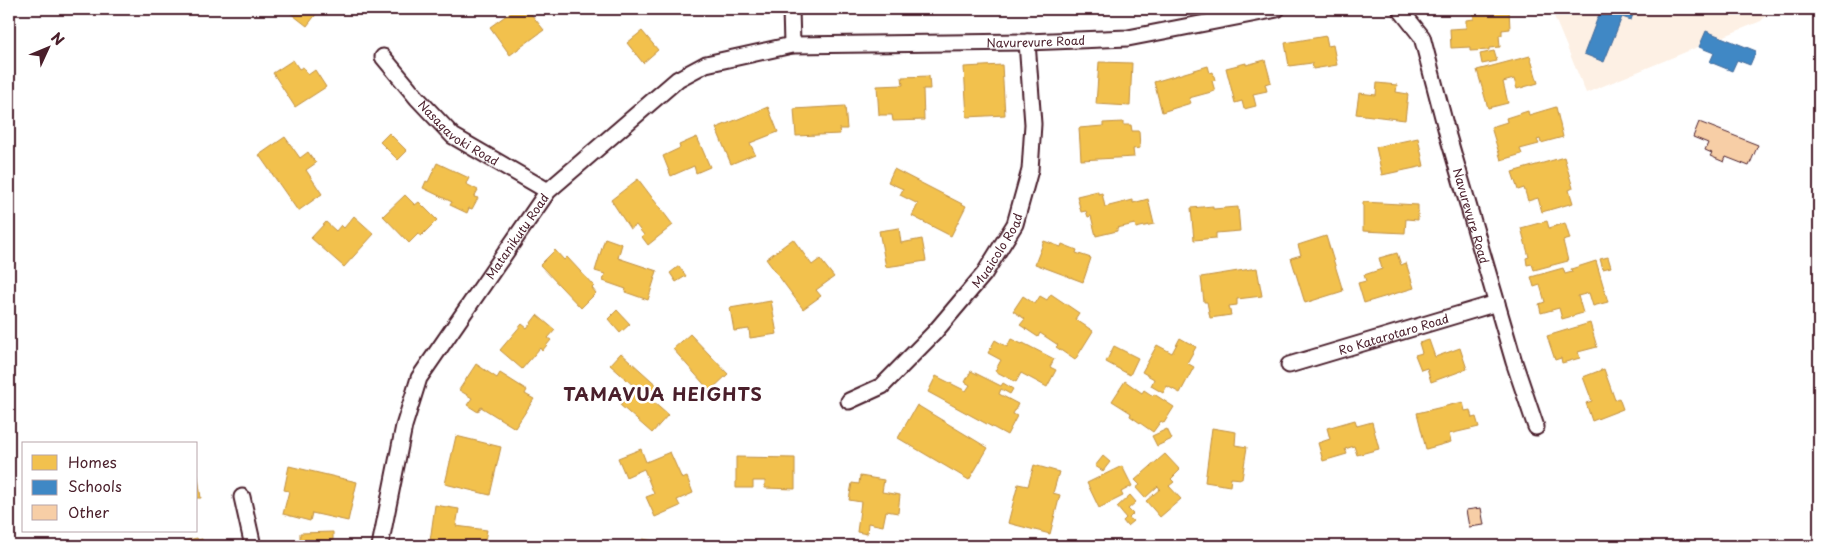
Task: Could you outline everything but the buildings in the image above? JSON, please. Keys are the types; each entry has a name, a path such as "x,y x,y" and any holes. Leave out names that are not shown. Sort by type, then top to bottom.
{"street":[{"path":"791,9 792,45"},
{"name":"Navurevure Road","path":"792,45 1027,42 1128,38 1278,9"},
{"name":"Navurevure Road","path":"1400,9 1422,37 1448,136 1514,362 1536,427"},
{"name":"Muaicolo Road","path":"849,401 882,386 934,333 984,274 1015,224 1030,170 1033,124 1027,42"},
{"name":"Matanikutu Road","path":"380,546 404,426 419,378 548,191 678,79 706,64 792,45"},
{"name":"Nasagavoki Road","path":"383,58 453,136 548,191"},
{"name":"Ro Katarotaro Road","path":"1289,365 1497,303"},
{"path":"242,497 253,546"}],"shaded area":[{"path":"1551,9 1772,9 1761,21 1586,93"}],"district":[{"name":"TAMAVUA HEIGHTS","path":"663,393"}]}
